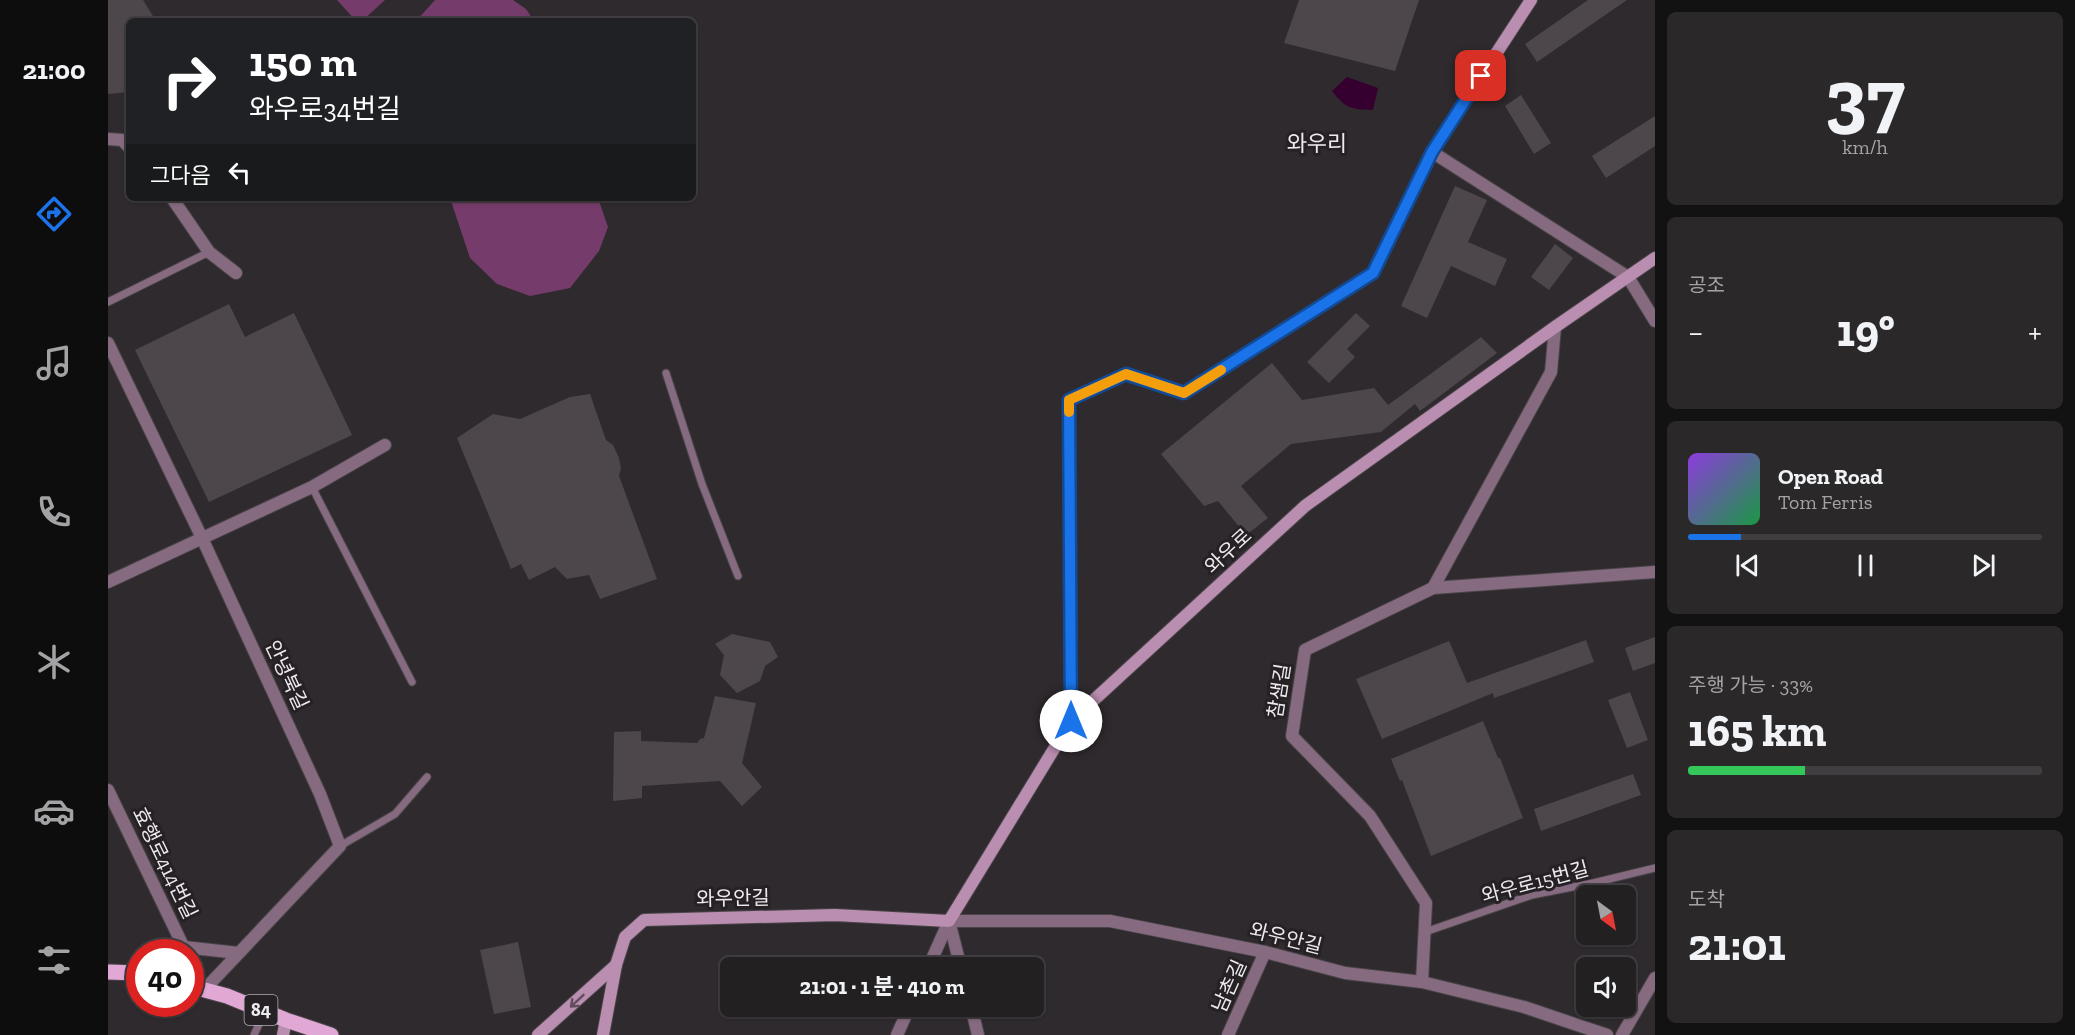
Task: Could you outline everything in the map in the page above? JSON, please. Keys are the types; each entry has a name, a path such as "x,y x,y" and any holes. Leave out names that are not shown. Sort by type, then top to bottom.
{"main road":[{"path":"108,972 126,973"},
{"name":"84","path":"204,990 265,1011 284,1028 329,1035"}],"street":[{"path":"1071,721 1069,400 1126,374 1184,393 1373,273 1432,152 1531,0"},
{"path":"108,139 122,140 126,144"},
{"path":"1432,152 1628,277 1655,321"},
{"path":"174,201 209,252 236,273"},
{"name":"와우로","path":"933,957 949,921 1071,721 1305,506 1655,258"},
{"path":"1433,588 1551,372 1555,327"},
{"name":"안녕북길","path":"108,343 202,538 320,794 340,846"},
{"path":"108,582 312,487 385,445"},
{"name":"참샘길","path":"1422,982 1426,903 1370,816 1292,736 1305,650 1433,588 1655,572"},
{"name":"효행로414번길","path":"108,790 180,939"},
{"path":"204,982 238,953 340,846"},
{"name":"와우안길","path":"603,1035 616,965 625,937 644,920 835,915 949,921 1110,921 1265,952 1345,973 1422,982 1524,1007 1607,1035"},
{"path":"949,921 958,957"},
{"path":"204,951 238,953"},
{"name":"남촌길","path":"1228,1035 1265,952"},
{"path":"538,1035 616,965"},
{"path":"1622,1035 1655,978"},
{"path":"897,1035 905,1017"},
{"path":"974,1017 978,1035"}],"lane":[{"path":"108,302 209,252"},
{"path":"666,373 702,484 738,576"},
{"path":"312,487 412,682"},
{"path":"340,846 394,814 428,777"},
{"name":"와우로15번길","path":"1425,932 1532,895 1593,884 1655,868"},
{"path":"254,1035 265,1011"}],"shaded area":[{"path":"337,0 385,0 365,18 353,18"},
{"path":"435,0 513,0 526,9 532,18 419,18"},
{"path":"1347,77 1378,88 1373,110 1350,107 1332,91"},
{"path":"451,201 599,201 608,227 599,251 570,288 530,296 497,284 470,258"}],"building":[{"path":"108,0 143,0 154,18 126,18 126,92 108,94"},
{"path":"1299,0 1419,0 1395,71 1284,43"},
{"path":"1588,0 1627,0 1537,62 1525,44"},
{"path":"1521,95 1551,143 1534,154 1505,106"},
{"path":"1655,116 1655,146 1606,178 1592,156"},
{"path":"1455,186 1487,200 1468,242 1507,259 1495,286 1451,266 1427,318 1401,306"},
{"path":"1555,244 1573,258 1549,290 1531,277"},
{"path":"229,304 245,337 294,313 352,435 209,502 135,350"},
{"path":"1356,313 1370,326 1347,349 1355,357 1329,383 1307,362"},
{"path":"1481,337 1497,353 1420,411 1415,404 1381,432 1291,444 1241,486 1268,518 1246,535 1218,501 1204,506 1161,454 1272,363 1302,400 1374,388 1388,405"},
{"path":"590,394 606,440 613,445 619,458 621,468 619,476 657,579 600,599 589,575 567,579 555,567 529,580 521,564 511,569 457,438 493,414 520,419 570,397"},
{"path":"732,634 770,642 778,657 765,666 760,681 737,693 720,675 724,655 715,644"},
{"path":"1655,637 1655,663 1633,671 1625,648"},
{"path":"1586,640 1594,662 1494,698 1493,693 1382,739 1356,679 1449,641 1467,683"},
{"path":"1630,692 1648,740 1627,748 1608,700"},
{"path":"715,696 756,703 742,763 762,787 742,806 720,781 642,786 642,798 613,801 614,732 641,731 641,741 697,743 704,738"},
{"path":"1483,721 1523,818 1431,856 1402,780 1400,781 1391,759"},
{"path":"1633,774 1641,795 1541,831 1534,809"},
{"path":"518,942 531,1007 494,1014 480,950"}],"slow traffic":[{"path":"1069,412 1069,400 1126,374 1184,393 1221,370"}],"district":[{"name":"와우리","path":"1317,143"}],"route":[{"path":"1071,721 1069,400 1126,374 1184,393 1373,273 1432,152 1481,76"}]}
